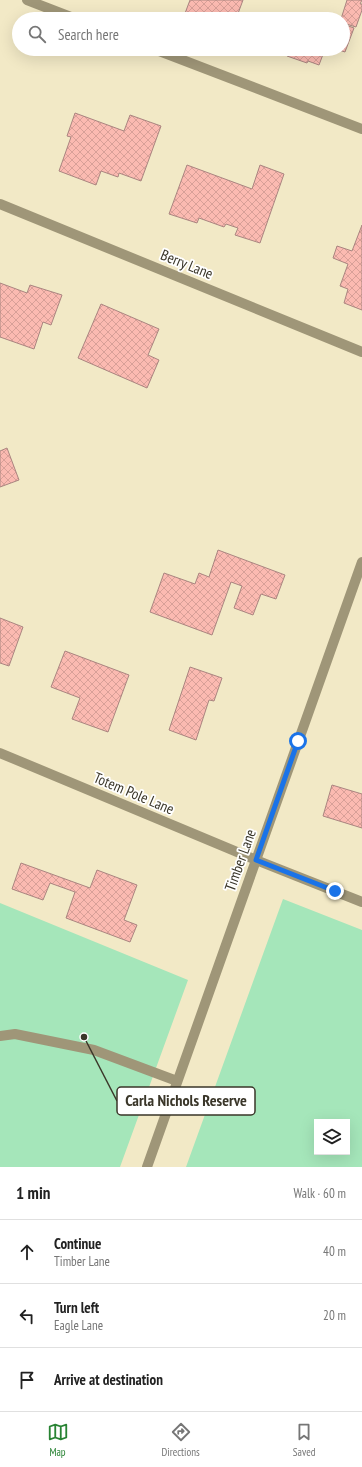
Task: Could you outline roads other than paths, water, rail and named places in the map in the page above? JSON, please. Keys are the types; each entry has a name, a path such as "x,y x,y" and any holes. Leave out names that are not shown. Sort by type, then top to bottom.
{"street":[{"path":"27,0 58,12"},
{"path":"172,56 362,129"},
{"name":"Berry Lane","path":"0,204 362,352"},
{"name":"Timber Lane","path":"147,1167 362,562"},
{"name":"Totem Pole Lane","path":"0,753 256,860 362,902"},
{"path":"0,1036 15,1034 94,1050 178,1081"}],"place":[{"name":"Carla Nichols Reserve","path":"84,1037"}]}
